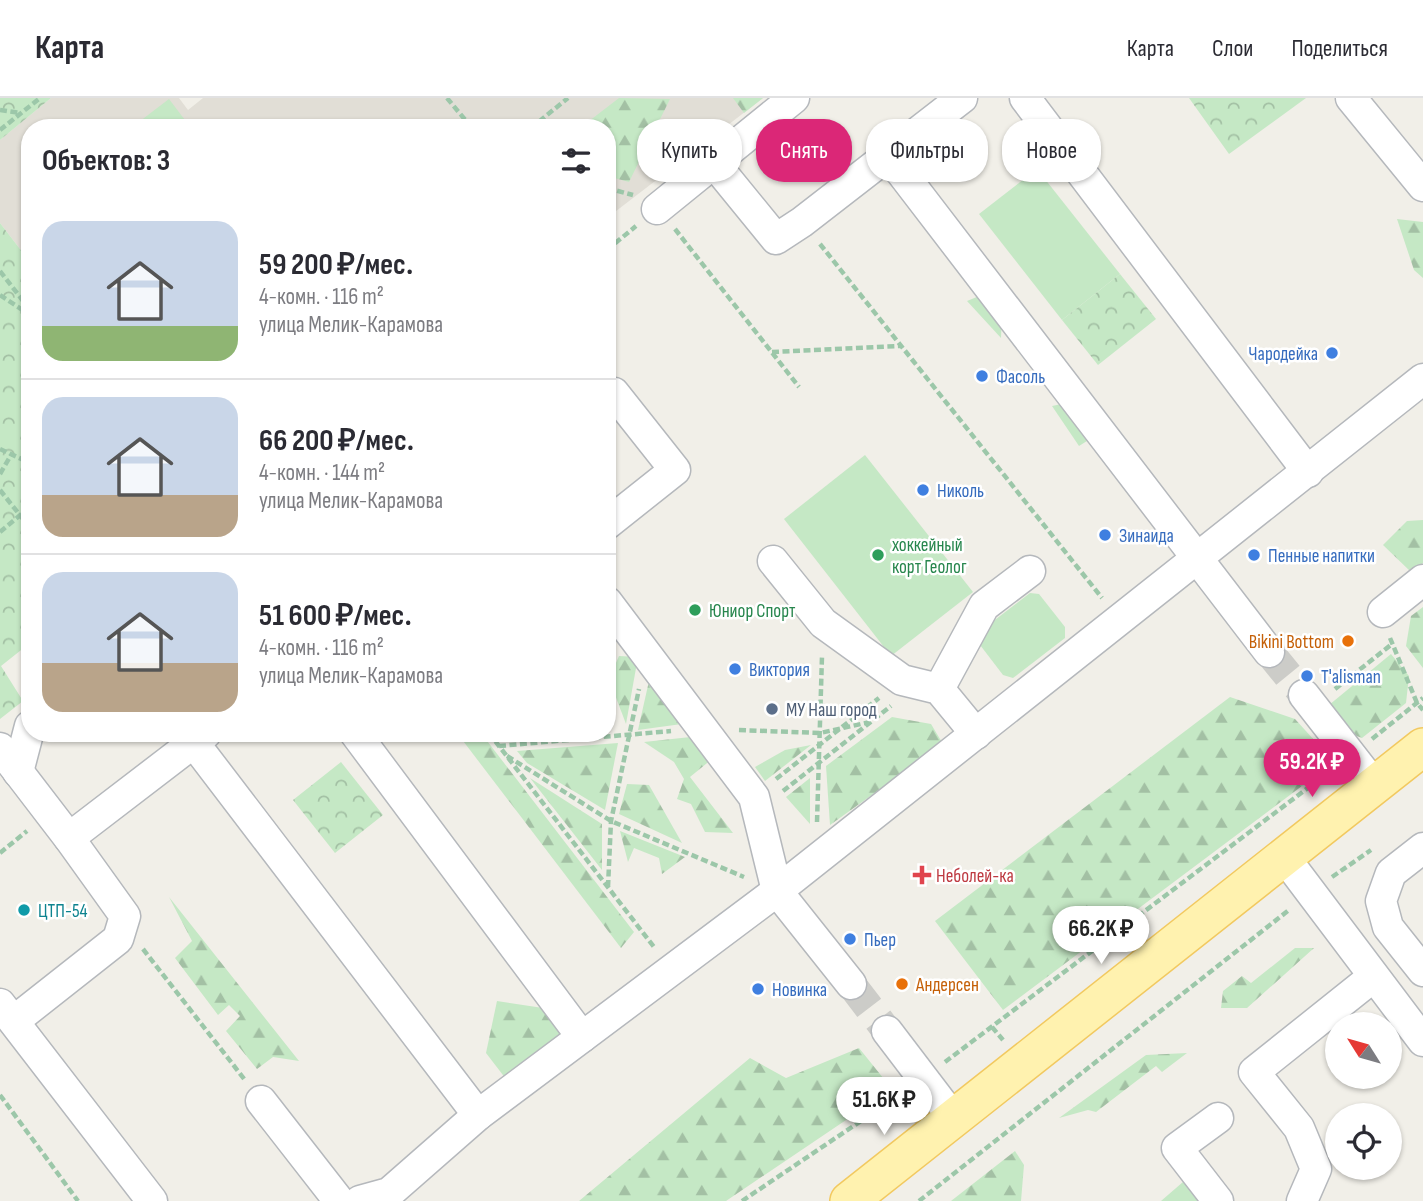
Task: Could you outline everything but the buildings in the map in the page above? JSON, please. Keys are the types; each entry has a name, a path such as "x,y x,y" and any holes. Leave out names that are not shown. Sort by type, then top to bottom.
{"main road":[{"path":"849,1201 1423,747"}],"street":[{"path":"742,140 794,98"},
{"path":"935,119 962,98"},
{"path":"1026,98 1308,472"},
{"path":"1351,98 1423,186"},
{"path":"730,182 776,239 866,172"},
{"path":"657,209 690,182"},
{"path":"909,182 1269,652"},
{"path":"360,1201 393,1197 478,1115 777,891 1423,379"},
{"path":"616,396 675,470 616,517"},
{"path":"773,561 823,623 920,684 976,734"},
{"path":"920,684 984,606 1030,571"},
{"path":"1383,612 1423,580"},
{"path":"616,614 756,804 777,891 850,984"},
{"path":"1308,701 1375,786"},
{"path":"18,772 26,742"},
{"path":"60,827 194,742"},
{"path":"203,742 478,1115"},
{"path":"362,742 583,1037"},
{"path":"0,748 125,916 118,939 7,1012 152,1201"},
{"path":"1423,848 1391,873 1381,901 1388,927 1423,971"},
{"path":"1285,858 1423,1041"},
{"path":"1302,1201 1316,1169 1299,1129 1254,1072 1373,977"},
{"path":"887,1031 954,1119"},
{"path":"261,1101 340,1201"},
{"path":"1218,1118 1177,1148 1218,1201"}],"path":[{"path":"0,130 40,98"},
{"path":"447,98 464,119"},
{"path":"542,119 568,98"},
{"path":"0,110 21,113"},
{"path":"616,191 635,196 657,209 799,387"},
{"path":"616,243 657,209"},
{"path":"802,222 1120,621"},
{"path":"0,271 21,300"},
{"path":"0,296 21,308"},
{"path":"772,352 901,346"},
{"path":"0,449 21,459"},
{"path":"0,474 11,455"},
{"path":"0,490 20,515 0,532"},
{"path":"1383,612 1392,644 1417,703 1423,710"},
{"path":"816,860 823,623"},
{"path":"1308,701 1392,644"},
{"path":"608,888 611,821 645,653"},
{"path":"756,804 820,746 920,684"},
{"path":"756,804 819,762 920,684"},
{"path":"742,1201 924,1078 1423,698"},
{"path":"496,742 672,970"},
{"path":"506,756 611,821 777,891"},
{"path":"0,853 60,827"},
{"path":"919,1201 1312,892 1381,843"},
{"path":"123,923 261,1101"},
{"path":"0,1095 78,1201"}],"shaded area":[{"path":"51,98 179,98 188,110 203,98 763,98 736,119 637,119 637,182 654,182 616,211 616,119 26,119"},
{"path":"21,123 21,250 0,223 0,140"}],"green space":[{"path":"0,98 51,98 26,119 21,119 21,123 0,140"},
{"path":"619,98 670,99 660,119 637,119 637,166 629,182 616,178 616,119 592,119"},
{"path":"733,98 763,98 744,113"},
{"path":"1189,98 1306,98 1229,154"},
{"path":"169,99 184,119 143,119"},
{"path":"1020,182 1047,182 1120,274 1062,320 979,214"},
{"path":"1397,219 1423,222 1423,278 1414,270"},
{"path":"0,223 21,250 21,650 1,666 21,698 21,703 0,719"},
{"path":"1120,274 1156,319 1098,365 1062,320"},
{"path":"984,294 1002,315 1001,338 967,301"},
{"path":"1071,402 1086,423 1087,441 1079,446 1052,406"},
{"name":"хоккейный корт Геолог","path":"865,455 973,592 891,656 784,519"},
{"path":"1423,520 1423,563 1411,572 1383,545 1407,521"},
{"path":"1030,593 1039,594 1065,627 1065,638 1013,678 1003,675 977,641 979,632"},
{"path":"1423,607 1423,668 1406,646 1411,616"},
{"path":"1391,654 1409,676 1406,703 1362,738 1346,732 1329,705"},
{"path":"619,656 638,657 626,724 616,698 616,663"},
{"path":"651,672 689,723 638,730"},
{"path":"1230,697 1295,719 1334,762 1003,1010 935,921"},
{"path":"892,717 931,724 943,744 830,825 826,766"},
{"path":"700,736 712,759 690,777 733,833 705,832 691,804 677,799 684,779 674,762 644,742"},
{"path":"464,742 488,742 634,932 621,948"},
{"path":"618,743 605,810 527,763 517,751"},
{"path":"811,745 765,781 755,767 785,750"},
{"path":"341,762 383,815 335,853 293,800"},
{"path":"530,778 602,824 602,870"},
{"path":"810,778 810,824 786,797"},
{"path":"627,784 649,785 682,843 619,814"},
{"path":"620,831 685,857 662,874 659,858 634,848 628,862"},
{"path":"169,897 299,1061 273,1057 257,1069 226,1031 240,1016 229,1005 218,1015 175,958 192,941"},
{"path":"1295,948 1314,948 1247,1008 1221,1008 1223,991 1242,976 1251,983"},
{"path":"497,1001 543,1008 564,1035 506,1079 486,1053"},
{"path":"859,1048 892,1089 726,1201 579,1201 750,1058 786,1078"},
{"path":"1187,1053 1162,1072 1156,1066 1096,1112 1088,1110 1059,1118 1146,1055"},
{"path":"1015,1151 1024,1165 1021,1201 951,1201"},
{"path":"1183,1182 1199,1201 1161,1201"}],"tunnel":[{"path":"1269,652 1304,695"},
{"path":"851,984 887,1031"}],"place":[{"name":"Чародейка","path":"1332,353"},
{"name":"Фасоль","path":"982,376"},
{"name":"Николь","path":"923,490"},
{"name":"Зинаида","path":"1105,535"},
{"name":"хоккейный корт Геолог","path":"878,555"},
{"name":"Пенные напитки","path":"1254,555"},
{"name":"Юниор Спорт","path":"695,610"},
{"name":"Bikini Bottom","path":"1348,641"},
{"name":"Виктория","path":"735,669"},
{"name":"T'alisman","path":"1307,676"},
{"name":"МУ Наш город","path":"772,709"},
{"name":"Неболей-ка","path":"922,875"},
{"name":"ЦТП-54","path":"24,910"},
{"name":"Пьер","path":"850,939"},
{"name":"Андерсен","path":"902,984"},
{"name":"Новинка","path":"758,989"}]}
